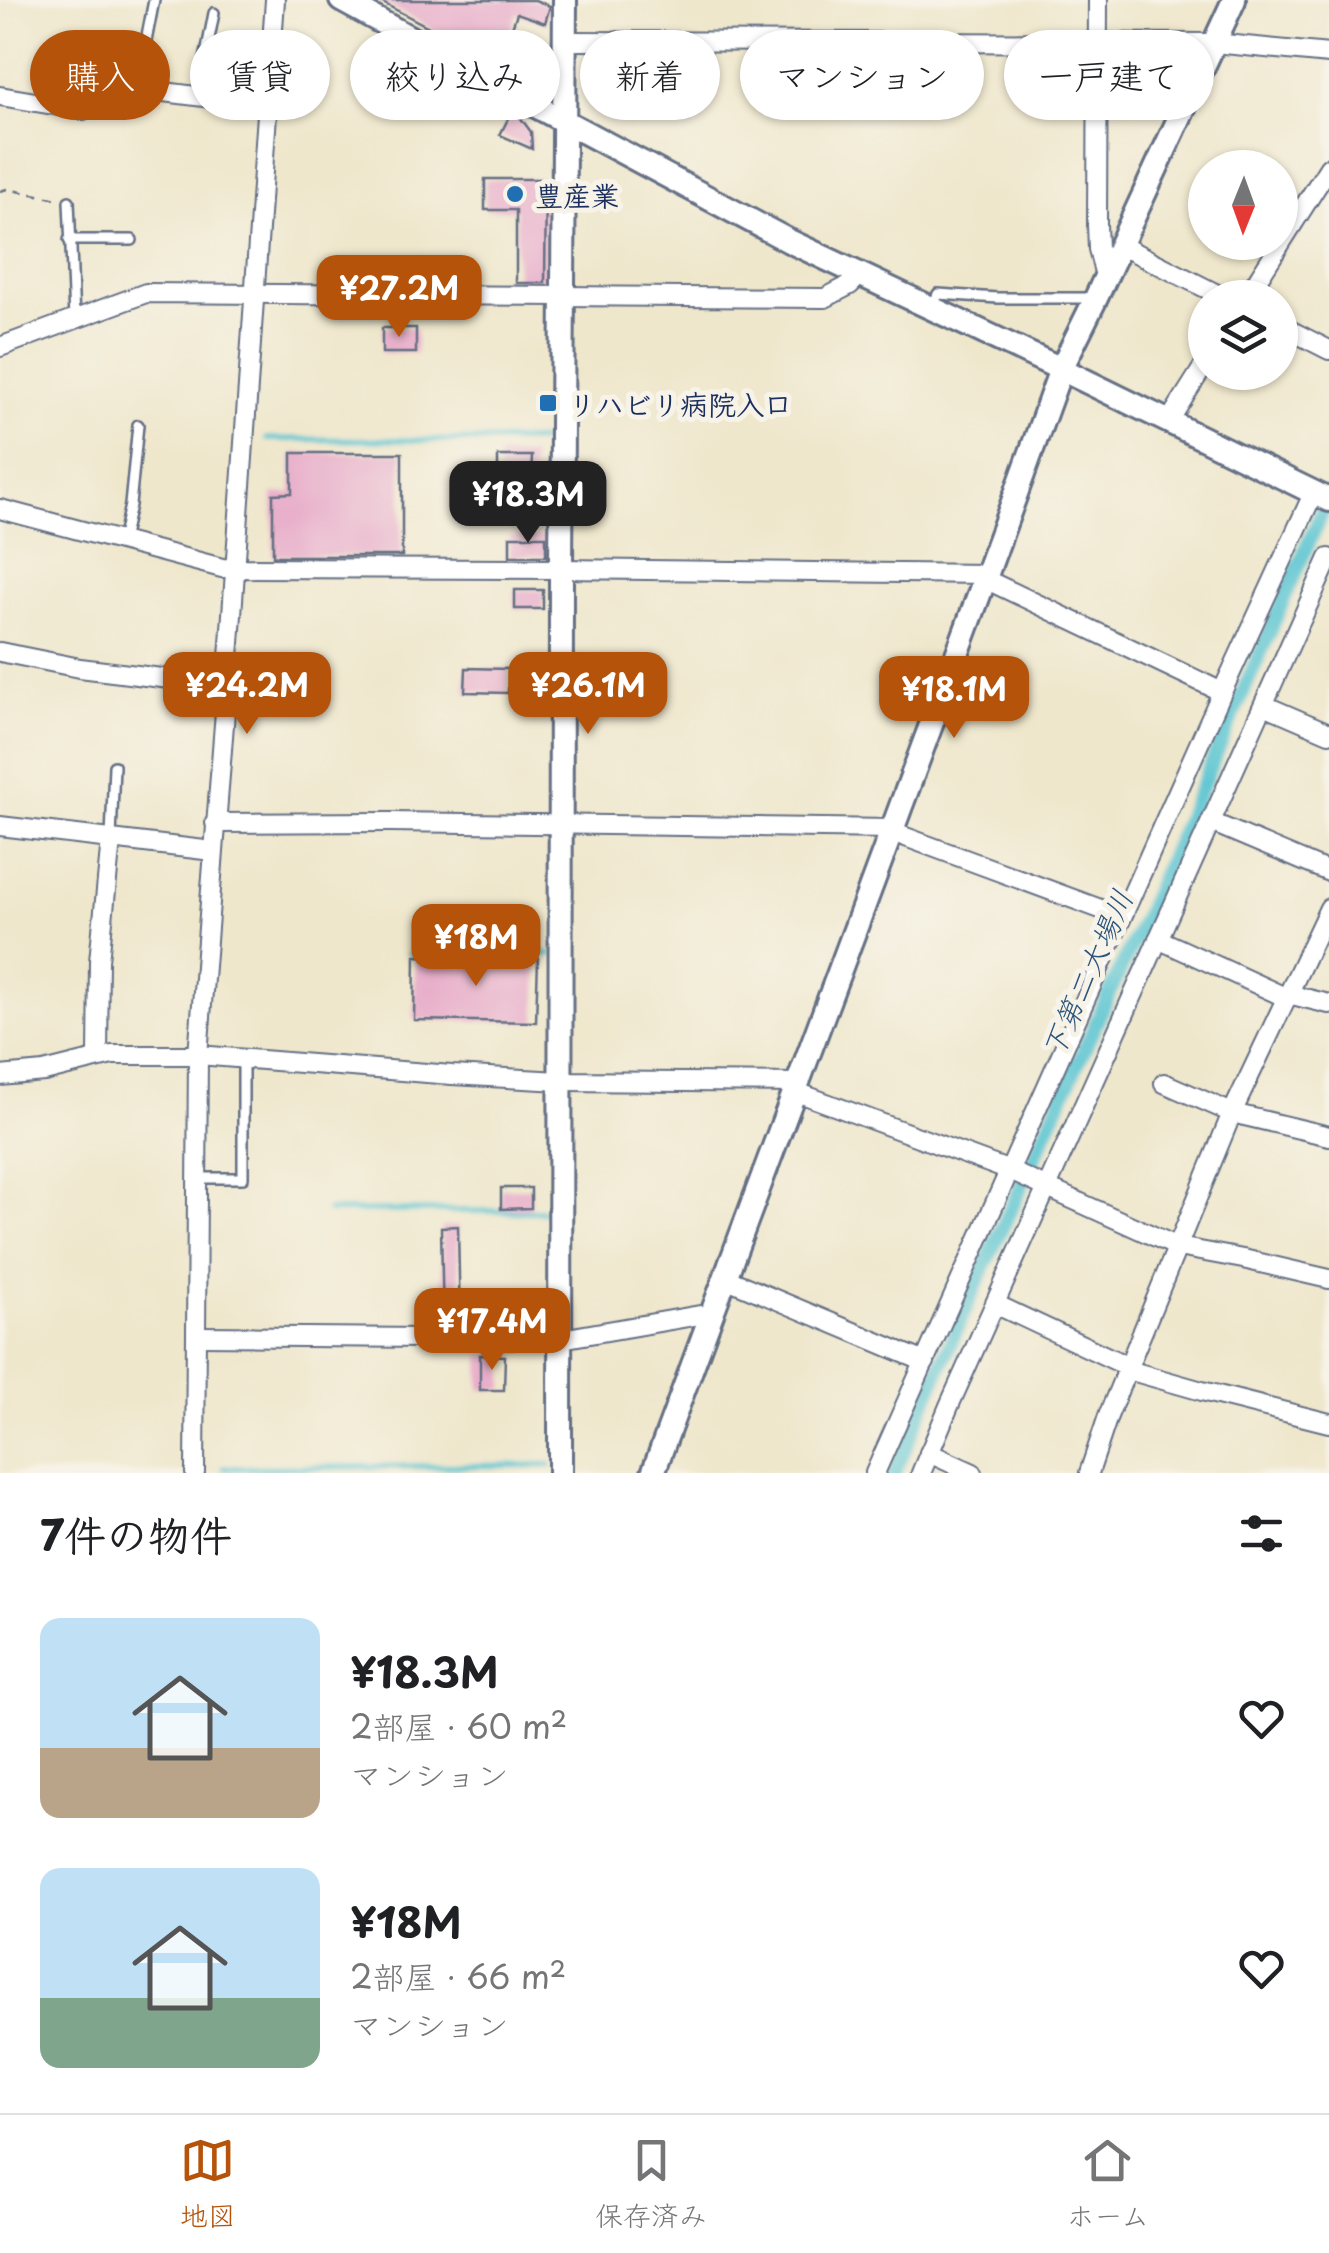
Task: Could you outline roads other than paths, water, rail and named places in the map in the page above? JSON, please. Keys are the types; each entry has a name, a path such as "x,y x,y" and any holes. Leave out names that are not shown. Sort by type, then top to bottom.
{"street":[{"path":"273,30 275,0"},
{"path":"560,1473 566,0"},
{"path":"1098,0 1098,30"},
{"path":"1234,0 1214,43 1329,54"},
{"path":"346,1 789,240 1061,368 1321,497 1222,692 875,1473"},
{"path":"566,41 1004,42"},
{"path":"0,96 30,101"},
{"path":"195,1473 198,1055 267,120"},
{"path":"1098,120 1098,249 1105,276"},
{"path":"653,1473 1061,368 1178,120"},
{"path":"1257,280 1329,167"},
{"path":"1120,245 1189,280"},
{"path":"0,347 146,294 824,298 850,285 860,275"},
{"path":"1298,335 1329,350"},
{"path":"1169,421 1189,390"},
{"path":"0,509 222,568 986,577 1222,692"},
{"path":"921,1473 1329,558"},
{"path":"0,652 80,668 227,686"},
{"path":"1264,705 1329,733"},
{"path":"1212,822 1329,872"},
{"path":"216,824 893,830 1122,917"},
{"path":"0,826 213,852"},
{"path":"98,1057 99,961 111,840"},
{"path":"1090,1473 1108,1416 1232,1112 1329,908"},
{"path":"1158,939 1288,996 1329,1004"},
{"path":"0,1076 44,1072 98,1057 198,1055 560,1081 795,1086 1010,1171 1178,1247 1329,1279"},
{"path":"1164,1082 1232,1112 1329,1136"},
{"path":"726,1278 924,1362"},
{"path":"995,1304 1128,1368 1202,1392 1329,1423"},
{"path":"196,1336 561,1339 710,1316"},
{"path":"929,1453 973,1473"}],"lane":[{"path":"148,30 154,0"},
{"path":"211,30 214,13"},
{"path":"70,202 74,320"},
{"path":"69,240 132,240"},
{"path":"932,308 938,294 1096,298"},
{"path":"122,541 138,425"},
{"path":"111,840 114,766"},
{"path":"196,1178 242,1178 244,1057"}],"waterway":[{"path":"267,439 547,441"},
{"name":"下第二大場川","path":"894,1473 1329,496"},
{"path":"409,954 552,954"},
{"path":"328,1211 549,1211"},
{"path":"224,1468 550,1465"}],"place":[{"name":"豊産業","path":"515,194"},
{"name":"リハビリ病院入口","path":"548,403"}]}
